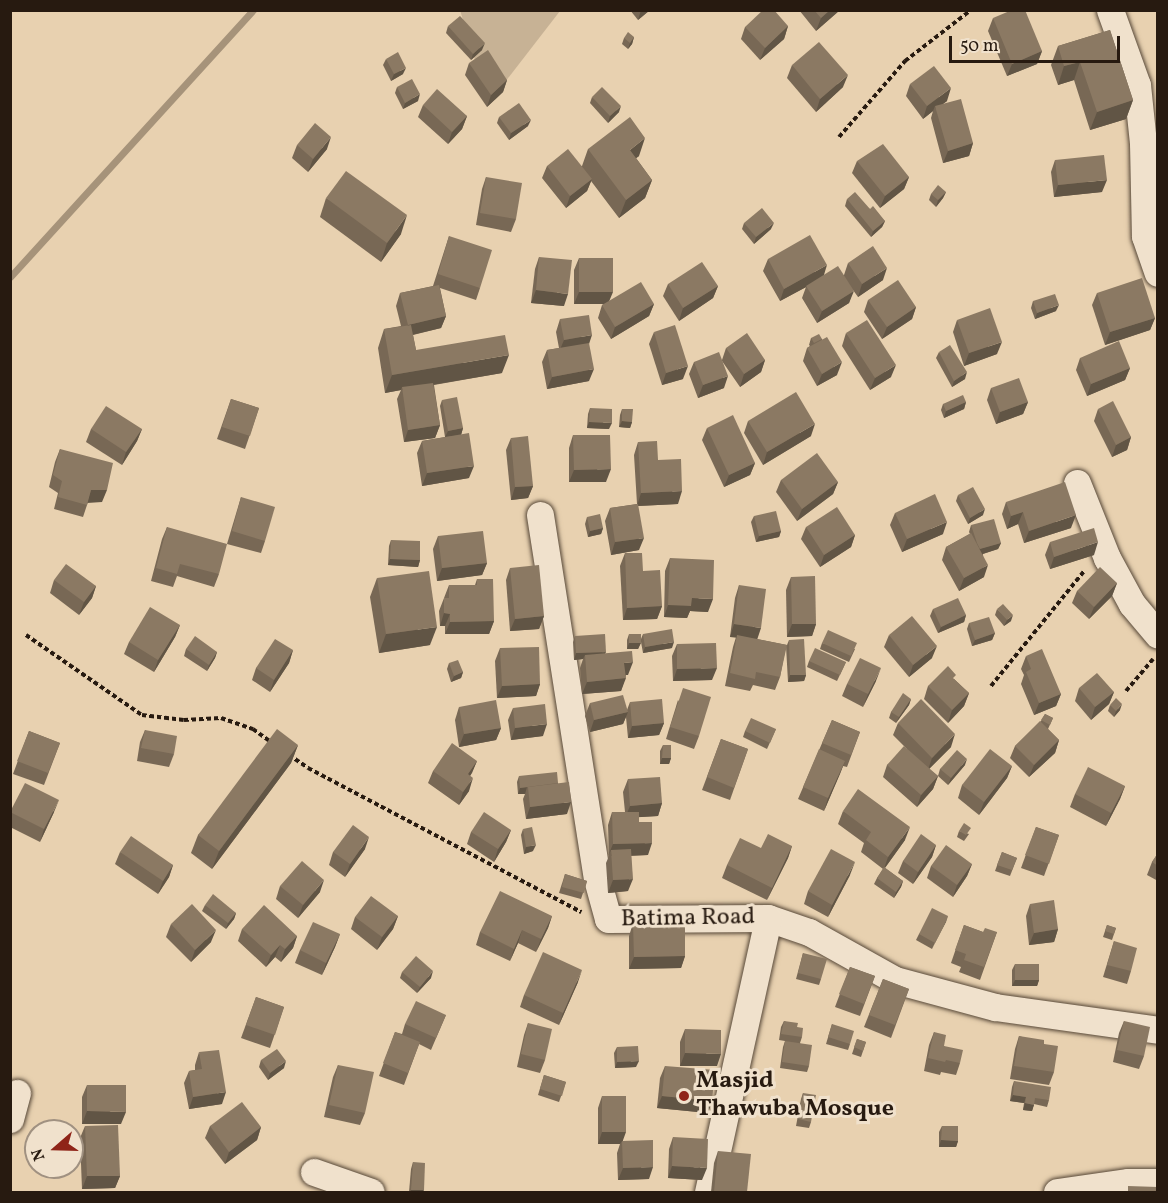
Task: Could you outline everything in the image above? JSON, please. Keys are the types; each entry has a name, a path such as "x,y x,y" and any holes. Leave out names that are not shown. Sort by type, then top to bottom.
{"street":[{"path":"1110,10 1137,85 1143,143 1145,236 1158,273"},
{"path":"1077,483 1107,558 1132,604 1158,635"},
{"name":"Batima Road","path":"540,515 597,879 608,919 768,918 809,932 895,980 995,1007 1158,1030"},
{"path":"708,1192 768,918"},
{"path":"10,1119 17,1093"},
{"path":"314,1172 371,1192"},
{"path":"1057,1192 1128,1182 1158,1182"}],"path":[{"path":"839,137 905,61 971,10"},
{"path":"991,686 1087,568 1107,558"},
{"path":"26,635 142,715 184,720 221,718 253,729 308,768 531,888 580,912 608,919"},
{"path":"1126,691 1158,653"}],"shaded area":[{"path":"460,10 560,11 488,104"}],"building":[{"path":"763,10 774,10 788,26 765,48 745,27"},
{"path":"814,10 830,10 821,18"},
{"path":"1012,10 1025,10 1042,51 1012,64 993,18"},
{"path":"460,16 485,43 473,54 448,26"},
{"path":"1110,30 1133,100 1097,112 1080,62 1064,66 1058,46"},
{"path":"628,32 634,37 630,43 624,38"},
{"path":"819,42 848,75 820,99 792,65"},
{"path":"488,50 507,80 491,95 469,63"},
{"path":"398,52 406,68 394,74 386,59"},
{"path":"934,66 951,88 927,106 910,84"},
{"path":"412,79 420,94 405,103 397,87"},
{"path":"602,87 621,106 610,116 592,97"},
{"path":"437,89 467,116 452,132 423,105"},
{"path":"961,99 973,143 948,151 935,106"},
{"path":"519,103 531,120 511,133 499,117"},
{"path":"630,117 645,138 630,150 652,180 626,200 588,149"},
{"path":"315,123 331,137 313,159 297,145"},
{"path":"883,144 909,177 885,196 857,161"},
{"path":"568,149 592,179 570,196 547,166"},
{"path":"1104,155 1107,180 1058,185 1055,160"},
{"path":"346,171 407,215 387,243 326,198"},
{"path":"486,177 522,183 516,219 480,213"},
{"path":"938,185 946,192 938,200 931,194"},
{"path":"855,192 870,209 873,206 885,221 873,231 847,199"},
{"path":"762,208 774,223 756,237 744,223"},
{"path":"810,235 827,265 784,289 768,259"},
{"path":"449,236 492,250 480,288 438,274"},
{"path":"873,246 887,268 862,284 848,263"},
{"path":"539,257 572,260 568,294 536,290"},
{"path":"579,258 613,258 613,292 579,292"},
{"path":"702,262 718,286 683,308 668,284"},
{"path":"838,266 854,291 822,311 806,286"},
{"path":"1142,278 1155,318 1110,332 1097,293"},
{"path":"898,280 916,307 887,327 868,300"},
{"path":"641,282 654,304 615,327 602,305"},
{"path":"439,285 446,316 408,325 400,293"},
{"path":"1055,294 1059,305 1037,313 1033,301"},
{"path":"990,308 1002,342 969,353 957,320"},
{"path":"589,315 592,335 564,340 560,319"},
{"path":"867,320 896,365 875,378 846,333"},
{"path":"411,325 416,350 505,335 509,355 392,375 384,329"},
{"path":"675,325 688,366 666,373 654,332"},
{"path":"747,333 765,360 744,374 726,348"},
{"path":"819,334 822,339 814,343 811,338"},
{"path":"827,337 842,362 822,374 807,348"},
{"path":"1119,341 1130,368 1091,384 1080,358"},
{"path":"589,343 594,369 552,377 547,350"},
{"path":"950,345 967,372 954,381 939,352"},
{"path":"719,352 728,376 703,385 694,362"},
{"path":"1019,378 1028,402 1000,412 991,388"},
{"path":"433,383 440,425 408,430 402,387"},
{"path":"796,392 815,424 767,452 748,421"},
{"path":"963,395 966,402 946,411 943,404"},
{"path":"457,397 463,428 448,431 442,400"},
{"path":"231,399 259,408 250,436 222,427"},
{"path":"1113,401 1131,437 1116,445 1098,409"},
{"path":"106,406 142,429 126,452 91,429"},
{"path":"590,408 612,409 612,423 589,422"},
{"path":"622,409 633,409 632,422 622,421"},
{"path":"733,415 755,463 729,475 707,428"},
{"path":"469,433 474,466 427,473 422,441"},
{"path":"573,435 610,435 611,469 574,470"},
{"path":"528,436 533,486 515,487 511,438"},
{"path":"657,441 658,460 681,459 682,491 641,493 638,442"},
{"path":"60,449 113,463 107,490 91,490 87,505 58,497 62,481 53,475"},
{"path":"817,453 838,482 802,509 781,480"},
{"path":"1065,482 1076,515 1029,531 1023,512 1011,516 1006,502"},
{"path":"973,487 985,509 970,518 958,495"},
{"path":"935,494 947,522 907,539 895,513"},
{"path":"241,497 275,507 265,541 232,531"},
{"path":"638,504 644,538 615,542 610,508"},
{"path":"837,507 855,535 824,555 806,527"},
{"path":"776,511 781,531 759,536 754,516"},
{"path":"600,514 603,528 590,531 587,517"},
{"path":"994,519 1001,543 980,549 971,525"},
{"path":"167,527 227,544 219,574 180,564 177,574 156,568"},
{"path":"1094,528 1098,542 1054,557 1050,542"},
{"path":"483,531 487,563 442,568 438,536"},
{"path":"971,533 988,565 964,578 946,547"},
{"path":"391,540 420,541 420,560 390,559"},
{"path":"625,553 642,553 643,571 660,570 662,606 627,608"},
{"path":"670,558 714,560 713,599 692,598 691,606 668,605"},
{"path":"66,564 96,586 84,602 54,580"},
{"path":"539,565 544,616 515,619 510,568"},
{"path":"1100,567 1117,583 1094,607 1077,591"},
{"path":"429,571 437,627 386,634 377,578"},
{"path":"815,576 816,624 792,624 791,577"},
{"path":"477,579 493,579 494,621 450,622 450,614 444,613 444,598 449,598 449,585 477,585"},
{"path":"739,585 766,589 761,628 734,624"},
{"path":"958,598 966,615 941,627 933,609"},
{"path":"1003,604 1013,615 1007,620 997,609"},
{"path":"150,607 180,625 158,660 129,642"},
{"path":"912,616 937,646 913,665 889,635"},
{"path":"989,617 995,633 975,640 969,623"},
{"path":"672,629 674,642 645,647 643,634"},
{"path":"828,630 857,643 851,656 822,643"},
{"path":"605,634 606,652 576,653 575,636"},
{"path":"629,634 641,634 641,643 629,643"},
{"path":"737,635 787,645 780,677 756,672 755,679 730,673"},
{"path":"195,636 217,652 209,665 186,649"},
{"path":"275,639 293,650 274,680 256,668"},
{"path":"804,639 806,675 790,675 789,640"},
{"path":"716,643 717,668 677,669 677,644"},
{"path":"539,647 540,684 502,686 500,648"},
{"path":"815,648 846,662 840,675 809,661"},
{"path":"1042,649 1061,694 1039,703 1026,672 1031,669 1026,656"},
{"path":"632,651 633,662 624,663 626,678 587,682 585,655"},
{"path":"860,658 881,668 868,694 847,684"},
{"path":"458,660 463,672 454,676 449,663"},
{"path":"948,666 956,675 953,678 969,693 952,710 928,686"},
{"path":"1097,673 1114,692 1095,707 1079,688"},
{"path":"683,688 711,697 699,736 670,727"},
{"path":"903,693 911,699 899,717 891,712"},
{"path":"623,695 628,712 594,720 590,703"},
{"path":"1116,698 1122,704 1116,711 1110,705"},
{"path":"662,699 664,723 632,726 630,702"},
{"path":"921,699 955,734 932,758 898,723"},
{"path":"496,700 501,728 464,734 459,707"},
{"path":"545,704 547,724 515,728 513,708"},
{"path":"1045,714 1053,718 1050,725 1041,720"},
{"path":"751,718 776,729 770,743 745,731"},
{"path":"832,720 860,732 851,755 822,743"},
{"path":"1040,721 1059,740 1034,765 1015,746"},
{"path":"277,729 298,745 219,851 198,835"},
{"path":"145,730 177,736 174,754 141,748"},
{"path":"29,731 60,743 48,773 17,761"},
{"path":"721,739 748,749 734,788 707,777"},
{"path":"452,743 477,761 468,774 473,778 463,792 433,771"},
{"path":"663,745 671,745 671,758 662,758"},
{"path":"904,746 938,776 921,795 887,765"},
{"path":"819,749 845,761 828,798 803,787"},
{"path":"990,749 1012,766 984,802 962,785"},
{"path":"957,750 967,759 951,778 940,769"},
{"path":"1088,767 1125,786 1111,813 1075,794"},
{"path":"557,772 558,783 520,788 519,776"},
{"path":"660,777 662,803 630,806 628,779"},
{"path":"569,782 571,802 530,807 528,787"},
{"path":"25,783 59,800 44,829 10,812"},
{"path":"858,789 910,827 888,857 866,840 871,832 843,811"},
{"path":"484,812 511,830 498,849 471,832"},
{"path":"612,812 639,812 639,822 652,822 652,843 613,844"},
{"path":"964,823 971,828 966,835 959,831"},
{"path":"353,825 369,837 350,864 333,852"},
{"path":"532,827 536,845 526,847 523,829"},
{"path":"1036,827 1059,835 1049,864 1025,855"},
{"path":"768,834 792,846 772,888 727,865 740,838 761,848"},
{"path":"921,834 936,845 918,872 903,861"},
{"path":"131,836 173,865 163,881 120,852"},
{"path":"946,845 972,864 957,885 931,866"},
{"path":"631,849 633,879 613,880 611,850"},
{"path":"831,849 855,862 832,905 808,891"},
{"path":"1002,852 1017,858 1012,870 997,865"},
{"path":"1158,853 1158,866 1152,862"},
{"path":"302,861 324,880 303,905 280,886"},
{"path":"884,867 903,881 896,892 877,878"},
{"path":"565,874 587,881 584,893 562,887"},
{"path":"500,891 552,916 541,939 522,930 514,949 480,932"},
{"path":"213,894 236,913 228,923 205,905"},
{"path":"371,896 398,916 382,937 355,917"},
{"path":"1054,900 1058,929 1034,933 1030,904"},
{"path":"192,904 216,930 195,950 171,924"},
{"path":"264,905 297,936 285,949 280,945 271,955 242,929"},
{"path":"932,908 948,916 935,943 919,934"},
{"path":"313,922 340,934 326,963 300,950"},
{"path":"633,923 685,923 685,956 634,957"},
{"path":"964,925 983,932 985,928 997,932 984,967 964,960 966,954 955,950"},
{"path":"1107,925 1116,928 1114,934 1105,931"},
{"path":"1114,941 1137,948 1131,971 1107,965"},
{"path":"543,952 582,970 563,1013 524,995"},
{"path":"803,953 827,959 821,979 798,973"},
{"path":"416,956 433,971 420,987 402,972"},
{"path":"1015,964 1039,964 1039,980 1015,980"},
{"path":"850,967 875,976 864,1004 839,994"},
{"path":"883,979 909,989 895,1025 869,1015"},
{"path":"256,997 284,1007 275,1035 246,1025"},
{"path":"416,1001 446,1015 436,1038 405,1024"},
{"path":"784,1021 798,1023 797,1027 803,1028 802,1037 781,1034"},
{"path":"1124,1021 1150,1027 1144,1056 1117,1050"},
{"path":"528,1023 552,1029 545,1060 521,1054"},
{"path":"832,1024 854,1031 850,1044 828,1037"},
{"path":"685,1029 721,1030 721,1054 685,1053"},
{"path":"395,1032 420,1042 408,1073 383,1063"},
{"path":"934,1032 946,1035 944,1046 963,1050 960,1063 928,1058"},
{"path":"1019,1036 1044,1040 1044,1044 1058,1046 1054,1072 1014,1066"},
{"path":"857,1039 866,1042 863,1051 854,1047"},
{"path":"785,1041 812,1045 809,1066 782,1062"},
{"path":"638,1046 639,1061 617,1062 617,1047"},
{"path":"277,1049 286,1061 270,1073 261,1060"},
{"path":"219,1050 226,1092 193,1097 189,1071 202,1069 199,1052"},
{"path":"338,1065 374,1072 365,1113 329,1105"},
{"path":"665,1066 715,1070 712,1101 662,1096"},
{"path":"544,1075 566,1082 562,1096 540,1089"},
{"path":"1014,1081 1051,1087 1049,1100 1035,1098 1034,1105 1025,1103 1026,1097 1013,1095"},
{"path":"87,1085 126,1085 126,1112 87,1111"},
{"path":"803,1093 816,1095 811,1122 798,1119"},
{"path":"602,1096 626,1096 626,1132 602,1132"},
{"path":"242,1102 261,1127 229,1152 210,1126"},
{"path":"118,1125 120,1176 87,1176 85,1126"},
{"path":"942,1126 958,1126 958,1141 941,1140"},
{"path":"673,1137 708,1139 707,1168 672,1166"},
{"path":"653,1140 653,1167 623,1168 622,1141"},
{"path":"718,1151 751,1154 747,1192 714,1192"},
{"path":"413,1162 425,1163 424,1190 411,1190"},
{"path":"1128,1186 1158,1187 1158,1192 1128,1192"}],"waterway":[{"path":"10,277 253,10"}],"place":[{"name":"Masjid Thawuba Mosque","path":"684,1096"}]}
